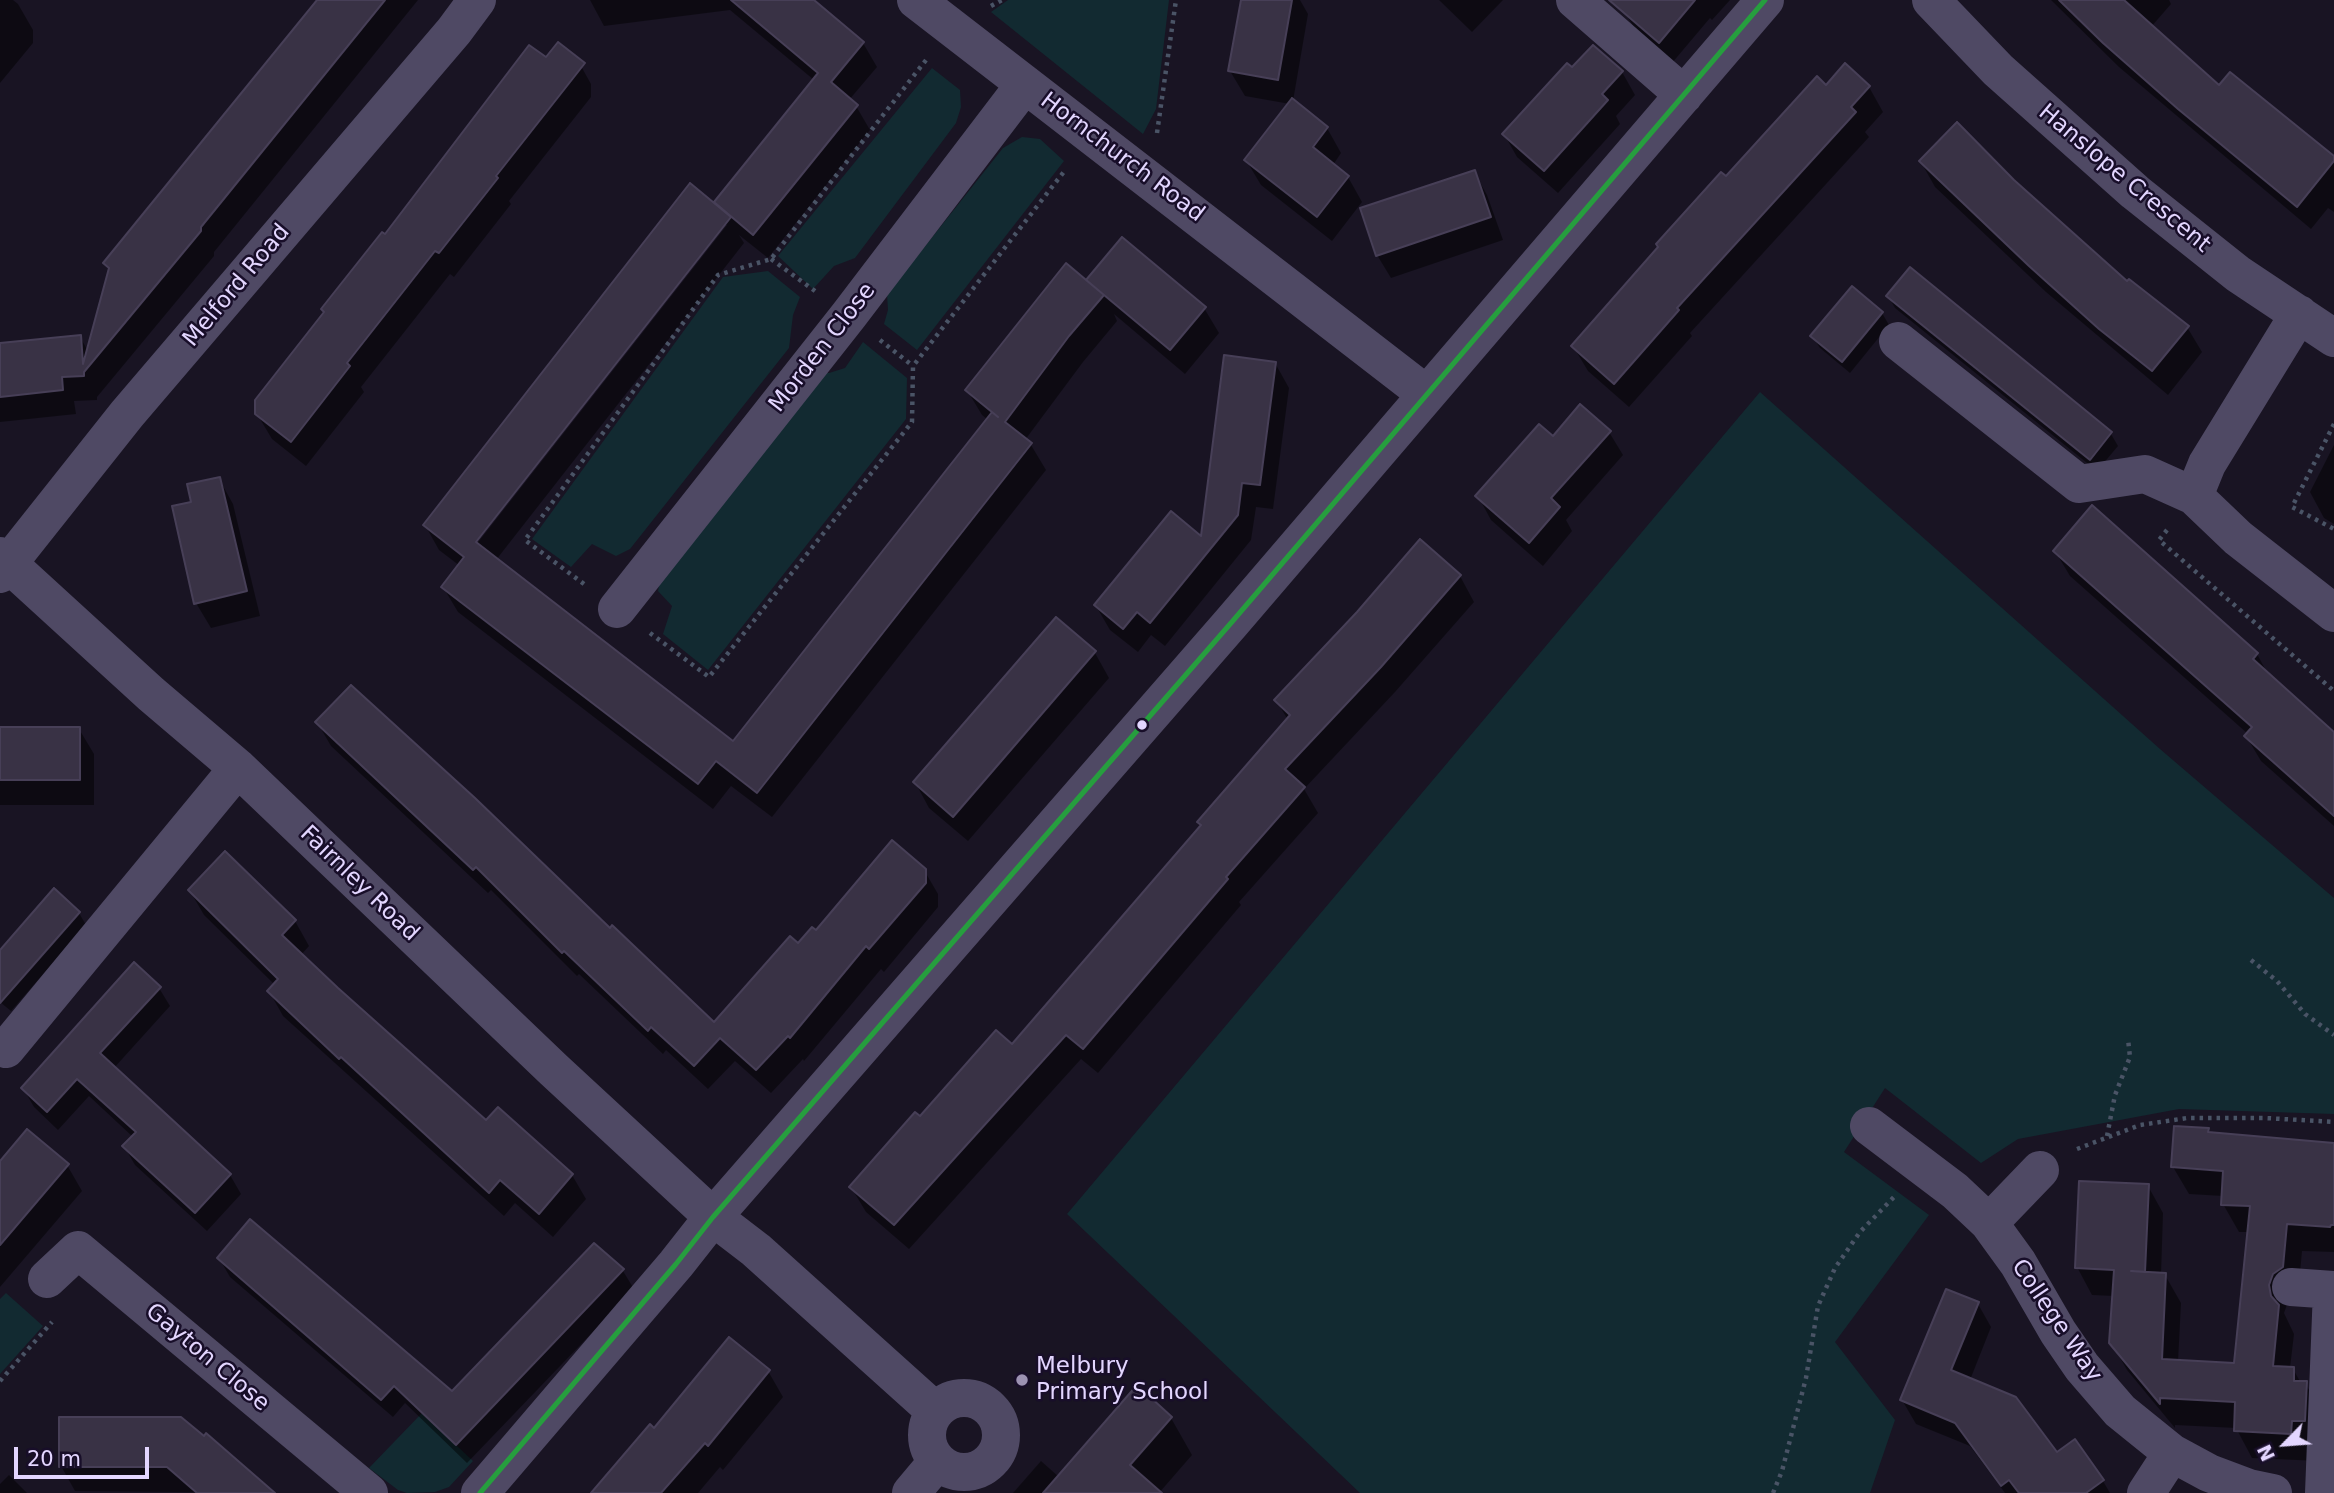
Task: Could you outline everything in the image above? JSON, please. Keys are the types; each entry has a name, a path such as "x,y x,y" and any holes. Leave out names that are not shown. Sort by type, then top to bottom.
{"street":[{"name":"Melford Road","path":"3,565 127,414 454,31 477,0"},
{"name":"Hornchurch Road","path":"916,0 1426,394"},
{"path":"1575,0 1684,95"},
{"path":"480,1493 713,1217 1231,623 1765,0"},
{"name":"Hanslope Crescent","path":"1931,0 1998,70 2135,192 2238,274 2334,338"},
{"name":"Morden Close","path":"617,609 841,326 1025,84"},
{"path":"2194,496 2207,464 2299,314"},
{"path":"1898,341 2079,484 2145,474 2194,496 2238,538 2334,613"},
{"name":"Fairnley Road","path":"3,565 238,768 554,1070 713,1217 756,1250 934,1410"},
{"path":"6,1048 238,768"},
{"name":"College Way","path":"1869,1126 1955,1191 1989,1223 2018,1264 2082,1367 2120,1411 2172,1453 2209,1473 2249,1488 2273,1493"},
{"path":"1989,1223 2040,1170"},
{"name":"Gayton Close","path":"46,1297 78,1250 369,1493"},
{"path":"2291,1287 2333,1290 2324,1493"},
{"path":"956,1398 975,1398 992,1409 1001,1426 1001,1446 991,1462 974,1472 954,1472 937,1462 927,1444 928,1424 934,1410 956,1398"},
{"path":"2146,1493 2172,1453"},
{"path":"911,1493 937,1462"}],"path":[{"path":"1150,179 1176,0"},
{"path":"2334,424 2292,507 2334,529"},
{"path":"2194,496 2159,540 2334,691"},
{"path":"2251,960 2277,981 2305,1014 2334,1035"},
{"path":"2128,1039 2130,1057 2115,1095 2107,1136 2140,1125 2187,1118 2265,1118 2334,1122"},
{"path":"1773,1493 1782,1471 1806,1378 1818,1306 1835,1268 1860,1232 1924,1166"},
{"path":"0,1381 52,1322 46,1297"}],"shaded area":[{"path":"1008,0 1169,0 1156,109 1143,134 991,12"},
{"path":"932,68 960,90 961,107 956,123 855,258 834,266 813,289 778,256"},
{"path":"1022,137 1040,139 1064,161 917,350 884,324 888,310 887,294 1003,148"},
{"path":"768,271 800,297 793,315 789,348 630,549 616,556 592,544 571,567 532,539 723,277"},
{"path":"863,342 907,378 906,419 708,670 663,634 672,606 658,591 661,575 820,372 829,373 845,368"},
{"path":"1760,392 2160,749 2334,898 2334,1114 2179,1109 2018,1139 1981,1163 1885,1088 1844,1152 1929,1215 1835,1342 1895,1420 1870,1493 1360,1493 1067,1214"},
{"path":"6,1293 43,1326 0,1374 0,1299"},
{"path":"422,1413 473,1461 449,1487 435,1492 407,1493 398,1490 369,1468"}],"building":[{"path":"317,0 385,0 201,227 201,231 84,372 84,376 62,377 63,390 0,397 0,343 81,335 83,364 109,268 103,263"},
{"path":"731,0 814,0 864,42 831,82 858,105 753,235 714,202 818,73"},
{"path":"1241,0 1292,0 1278,80 1228,71"},
{"path":"1609,0 1695,0 1659,43"},
{"path":"2059,0 2124,0 2219,85 2230,72 2334,156 2334,161 2297,207 2178,109"},
{"path":"558,42 585,63 439,253 435,251 347,363 350,366 291,442 255,414 255,400 324,312 321,309 382,232 385,234 529,45 546,57"},
{"path":"1593,45 1623,71 1602,94 1608,100 1544,171 1502,134 1567,63 1572,67"},
{"path":"1845,63 1870,86 1851,107 1856,112 1677,308 1679,310 1614,384 1571,346 1658,247 1656,244 1721,172 1726,176 1817,76 1826,85"},
{"path":"1292,98 1328,127 1313,147 1349,176 1317,217 1244,160"},
{"path":"1957,122 2014,180 2127,281 2129,279 2189,326 2152,371 2099,329 2029,266 1919,161"},
{"path":"1475,170 1491,217 1376,256 1360,208"},
{"path":"690,183 731,217 476,542 733,741 992,412 965,390 1066,263 1104,295 1069,336 1005,422 1032,443 757,793 716,761 698,784 441,587 464,557 423,525"},
{"path":"1122,237 1206,307 1170,350 1086,280"},
{"path":"1910,267 2112,432 2090,460 1886,296"},
{"path":"1852,286 1883,312 1842,362 1810,336"},
{"path":"1224,355 1276,362 1260,485 1242,483 1238,515 1150,623 1137,612 1123,629 1094,605 1171,511 1201,536"},
{"path":"1580,404 1611,431 1551,498 1560,507 1529,543 1475,496 1539,424 1553,436"},
{"path":"220,477 247,591 194,604 172,506 191,502 187,484"},
{"path":"2092,505 2258,653 2253,659 2334,732 2334,816 2244,736 2252,727 2053,551"},
{"path":"1420,539 1461,575 1381,667 1285,769 1305,787 1083,1049 1066,1035 894,1225 849,1187 915,1112 920,1116 996,1030 1012,1044 1201,825 1197,822 1290,715 1274,700 1357,612"},
{"path":"1056,617 1096,651 953,817 913,782"},
{"path":"351,685 714,1022 790,936 798,943 812,927 816,930 892,840 926,869 926,883 869,949 866,946 790,1038 788,1036 756,1070 720,1038 694,1066 651,1027 648,1031 564,951 562,953 476,867 473,870 315,722"},
{"path":"0,727 80,727 80,780 0,780"},
{"path":"225,851 296,920 282,935 338,988 486,1120 498,1107 573,1174 539,1214 500,1180 489,1193 267,991 278,979 188,890"},
{"path":"54,888 80,912 0,1003 0,950"},
{"path":"134,962 161,987 100,1053 231,1174 195,1213 122,1146 136,1132 77,1079 47,1112 21,1088"},
{"path":"2174,1126 2209,1128 2208,1132 2334,1143 2334,1225 2287,1224 2283,1267 2273,1274 2269,1285 2271,1296 2279,1305 2273,1366 2294,1367 2294,1381 2307,1381 2305,1421 2292,1421 2291,1434 2234,1431 2235,1402 2160,1398 2160,1404 2109,1343 2114,1270 2075,1268 2079,1181 2149,1184 2145,1272 2166,1273 2162,1359 2234,1363 2250,1206 2221,1205 2223,1171 2171,1167"},
{"path":"27,1129 69,1164 0,1245 0,1161"},
{"path":"250,1219 452,1391 594,1243 624,1269 456,1445 394,1386 381,1400 217,1258"},
{"path":"1946,1289 1979,1302 1951,1370 2016,1397 2057,1452 2075,1439 2104,1480 2086,1493 2019,1493 2009,1480 2001,1486 1955,1423 1900,1400"},
{"path":"729,1337 770,1370 708,1446 705,1443 661,1493 591,1493 650,1424 654,1428"},
{"path":"1137,1385 1172,1417 1130,1465 1162,1493 1043,1493"},
{"path":"59,1417 181,1417 204,1436 206,1433 275,1493 197,1493 167,1467 59,1467"}],"transit line":[{"path":"480,1493 713,1217 1231,623 1765,0"}],"place":[{"name":"Melbury Primary School","path":"1022,1380"}]}
